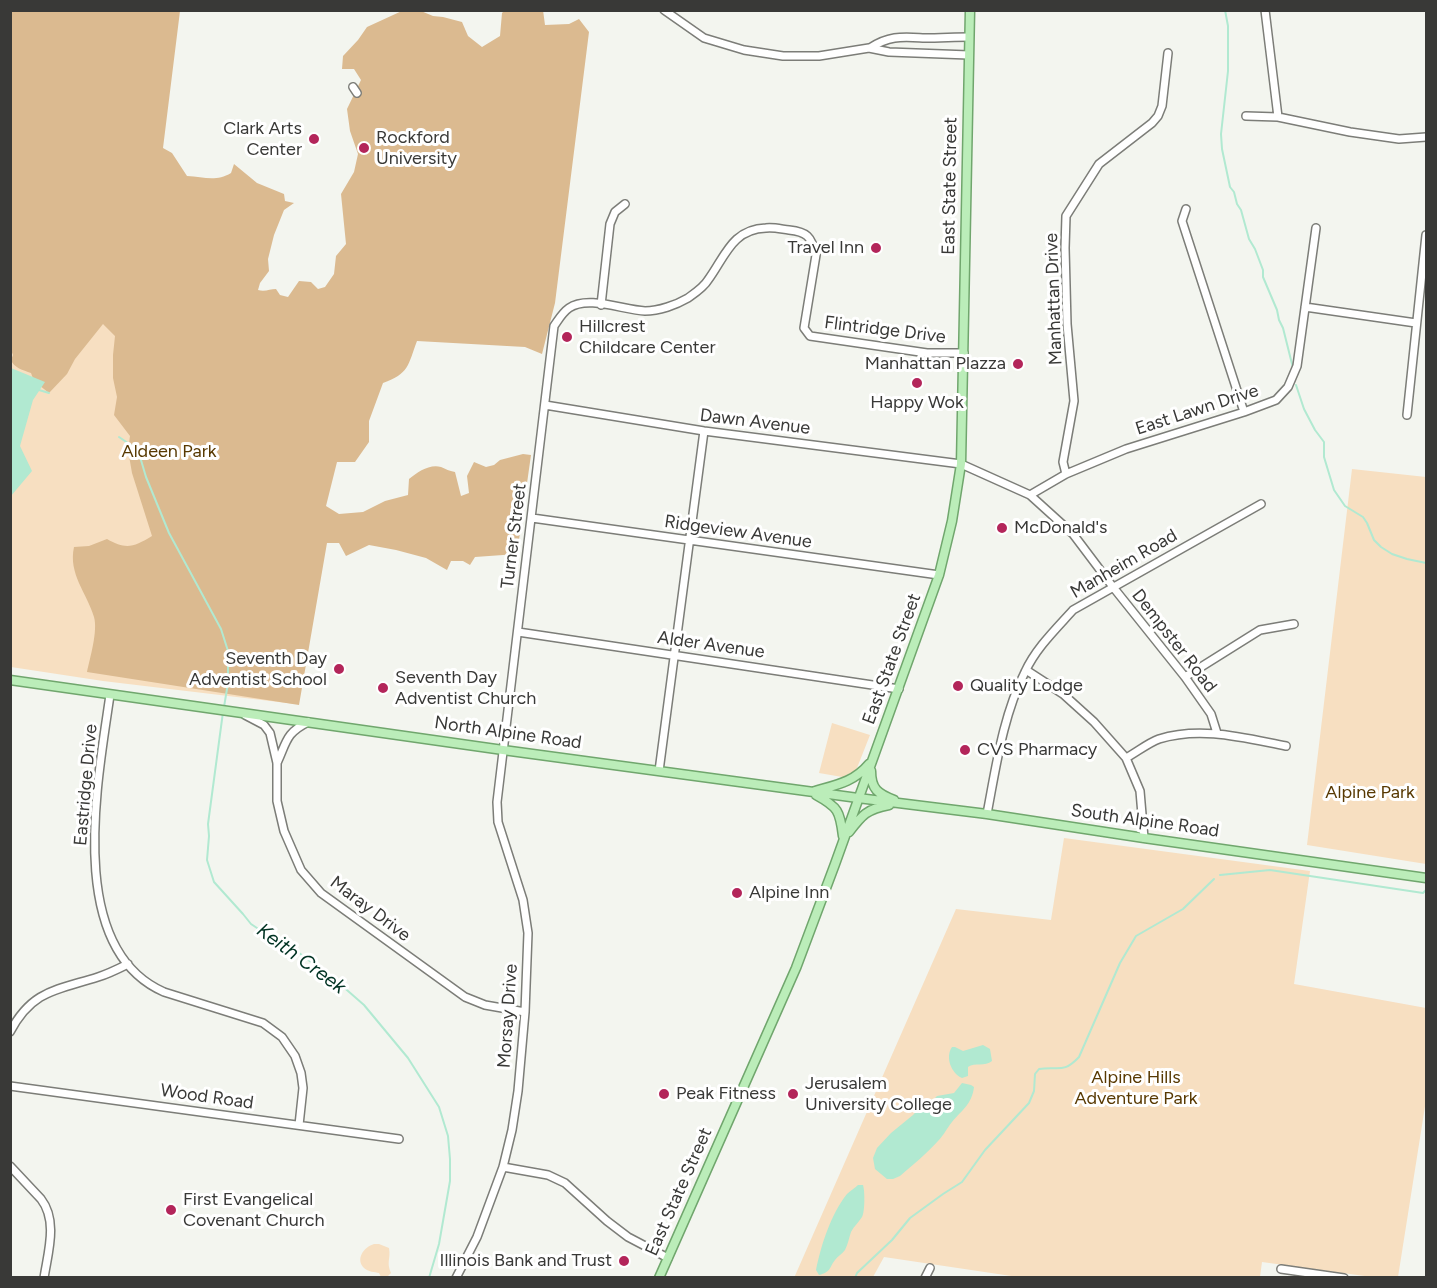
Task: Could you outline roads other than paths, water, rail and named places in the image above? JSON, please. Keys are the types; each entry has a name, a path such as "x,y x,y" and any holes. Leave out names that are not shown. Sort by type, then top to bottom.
{"main road":[{"name":"East State Street","path":"659,1278 796,968 939,575 952,521 961,464 970,10"},
{"name":"North Alpine Road","path":"10,680 858,798"},
{"path":"811,792 845,783 864,770 873,759"},
{"path":"873,759 871,780 873,785 881,794 900,803"},
{"path":"811,792 837,809 843,839"},
{"name":"South Alpine Road","path":"858,798 987,814 1426,878"},
{"path":"843,839 866,812 877,807 900,803"}],"street":[{"path":"664,10 704,38 744,50 783,56 819,56 869,48 889,52 969,55"},
{"path":"1265,10 1278,117"},
{"path":"869,48 879,42 903,36 969,37"},
{"name":"Manhattan Drive","path":"1066,474 1063,462 1074,401 1067,324 1066,216 1099,164 1158,116 1168,53"},
{"path":"1246,116 1278,117 1350,132 1399,139 1426,137"},
{"path":"601,304 610,224 615,212 625,204"},
{"path":"1186,209 1182,221 1244,412"},
{"name":"Flintridge Drive","path":"554,326 570,307 585,302 646,311 678,304 707,282 732,242 756,229 767,227 800,231 808,236 813,245 816,255 804,328 810,336 927,353 964,353"},
{"name":"East Lawn Drive","path":"1030,495 1066,474 1126,449 1276,400 1288,387 1297,366 1316,228"},
{"path":"1407,415 1426,235"},
{"path":"1305,307 1416,323"},
{"name":"Turner Street","path":"503,750 554,326"},
{"name":"Dawn Avenue","path":"545,405 704,431 961,464"},
{"path":"659,771 704,431"},
{"name":"Dempster Road","path":"961,464 1030,495 1073,534 1185,677 1211,714 1217,734"},
{"name":"Manheim Road","path":"987,814 1006,722 1017,689 1026,669 1049,636 1073,610 1261,504"},
{"name":"Ridgeview Avenue","path":"532,518 939,575"},
{"path":"1185,677 1260,630 1294,624"},
{"name":"Alder Avenue","path":"518,632 899,689"},
{"path":"1026,669 1063,694 1094,722 1126,758 1140,791 1144,838"},
{"name":"Eastridge Drive","path":"110,695 94,826 99,893 106,928 114,945 128,964 146,982 158,989 262,1023 282,1037 295,1056 301,1073 303,1088 299,1125"},
{"path":"236,711 264,724 270,733 277,763"},
{"path":"277,763 290,734 308,722"},
{"path":"1126,758 1157,740 1190,733 1217,734 1286,746"},
{"name":"Morsay Drive","path":"456,1278 477,1237 503,1167 518,1091 525,1012 528,933 523,900 498,822 498,794 503,750"},
{"name":"Maray Drive","path":"277,763 277,801 284,831 301,870 321,892 465,997 485,1005 525,1012"},
{"path":"10,1032 26,1009 41,996 59,988 99,977 128,964"},
{"name":"Wood Road","path":"10,1086 399,1139"},
{"path":"10,1166 15,1175 45,1204 50,1237 44,1278"},
{"path":"503,1167 548,1175 565,1183 628,1237 668,1258"},
{"path":"925,1278 930,1268"},
{"path":"1281,1269 1344,1278"}],"waterway":[{"path":"1225,10 1228,26 1228,71 1221,134 1222,149 1230,187 1241,210 1249,239 1255,249 1263,270 1263,277 1277,310 1293,368"},
{"path":"1296,385 1304,409 1324,442 1324,457 1334,490 1345,506 1363,517 1374,540 1381,547 1392,554 1426,563"},
{"name":"Keith Creek","path":"39,390 49,393"},
{"name":"Keith Creek","path":"119,437 138,450 146,477 169,533 221,629 228,651 228,683 224,707"},
{"name":"Keith Creek","path":"223,712 208,824 207,860 214,882 265,938 286,943 364,1005 408,1058 439,1107 448,1136 450,1181 439,1244 429,1278"},
{"path":"1220,875 1270,870 1423,893 1426,890"},
{"path":"855,1278 857,1273 892,1240 910,1218 962,1182 985,1150 1029,1103 1034,1091 1035,1074 1039,1069 1069,1066 1079,1057 1120,963 1136,936 1183,909 1214,879"}],"place":[{"name":"Clark Arts Center","path":"314,139"},
{"name":"Rockford University","path":"364,148"},
{"name":"Travel Inn","path":"876,248"},
{"name":"Hillcrest Childcare Center","path":"567,337"},
{"name":"Manhattan Plazza","path":"1018,364"},
{"name":"Happy Wok","path":"917,383"},
{"name":"McDonald's","path":"1002,528"},
{"name":"Seventh Day Adventist School","path":"339,669"},
{"name":"Quality Lodge","path":"958,686"},
{"name":"Seventh Day Adventist Church","path":"383,688"},
{"name":"CVS Pharmacy","path":"965,750"},
{"name":"Alpine Inn","path":"737,893"},
{"name":"Peak Fitness","path":"664,1094"},
{"name":"Jerusalem University College","path":"793,1094"},
{"name":"First Evangelical Covenant Church","path":"171,1210"},
{"name":"Illinois Bank and Trust","path":"624,1261"}],"park label":[{"name":"Aldeen Park","path":"169,452"},
{"name":"Alpine Park","path":"1370,793"},
{"name":"Alpine Hills Adventure Park","path":"1136,1088"}]}
